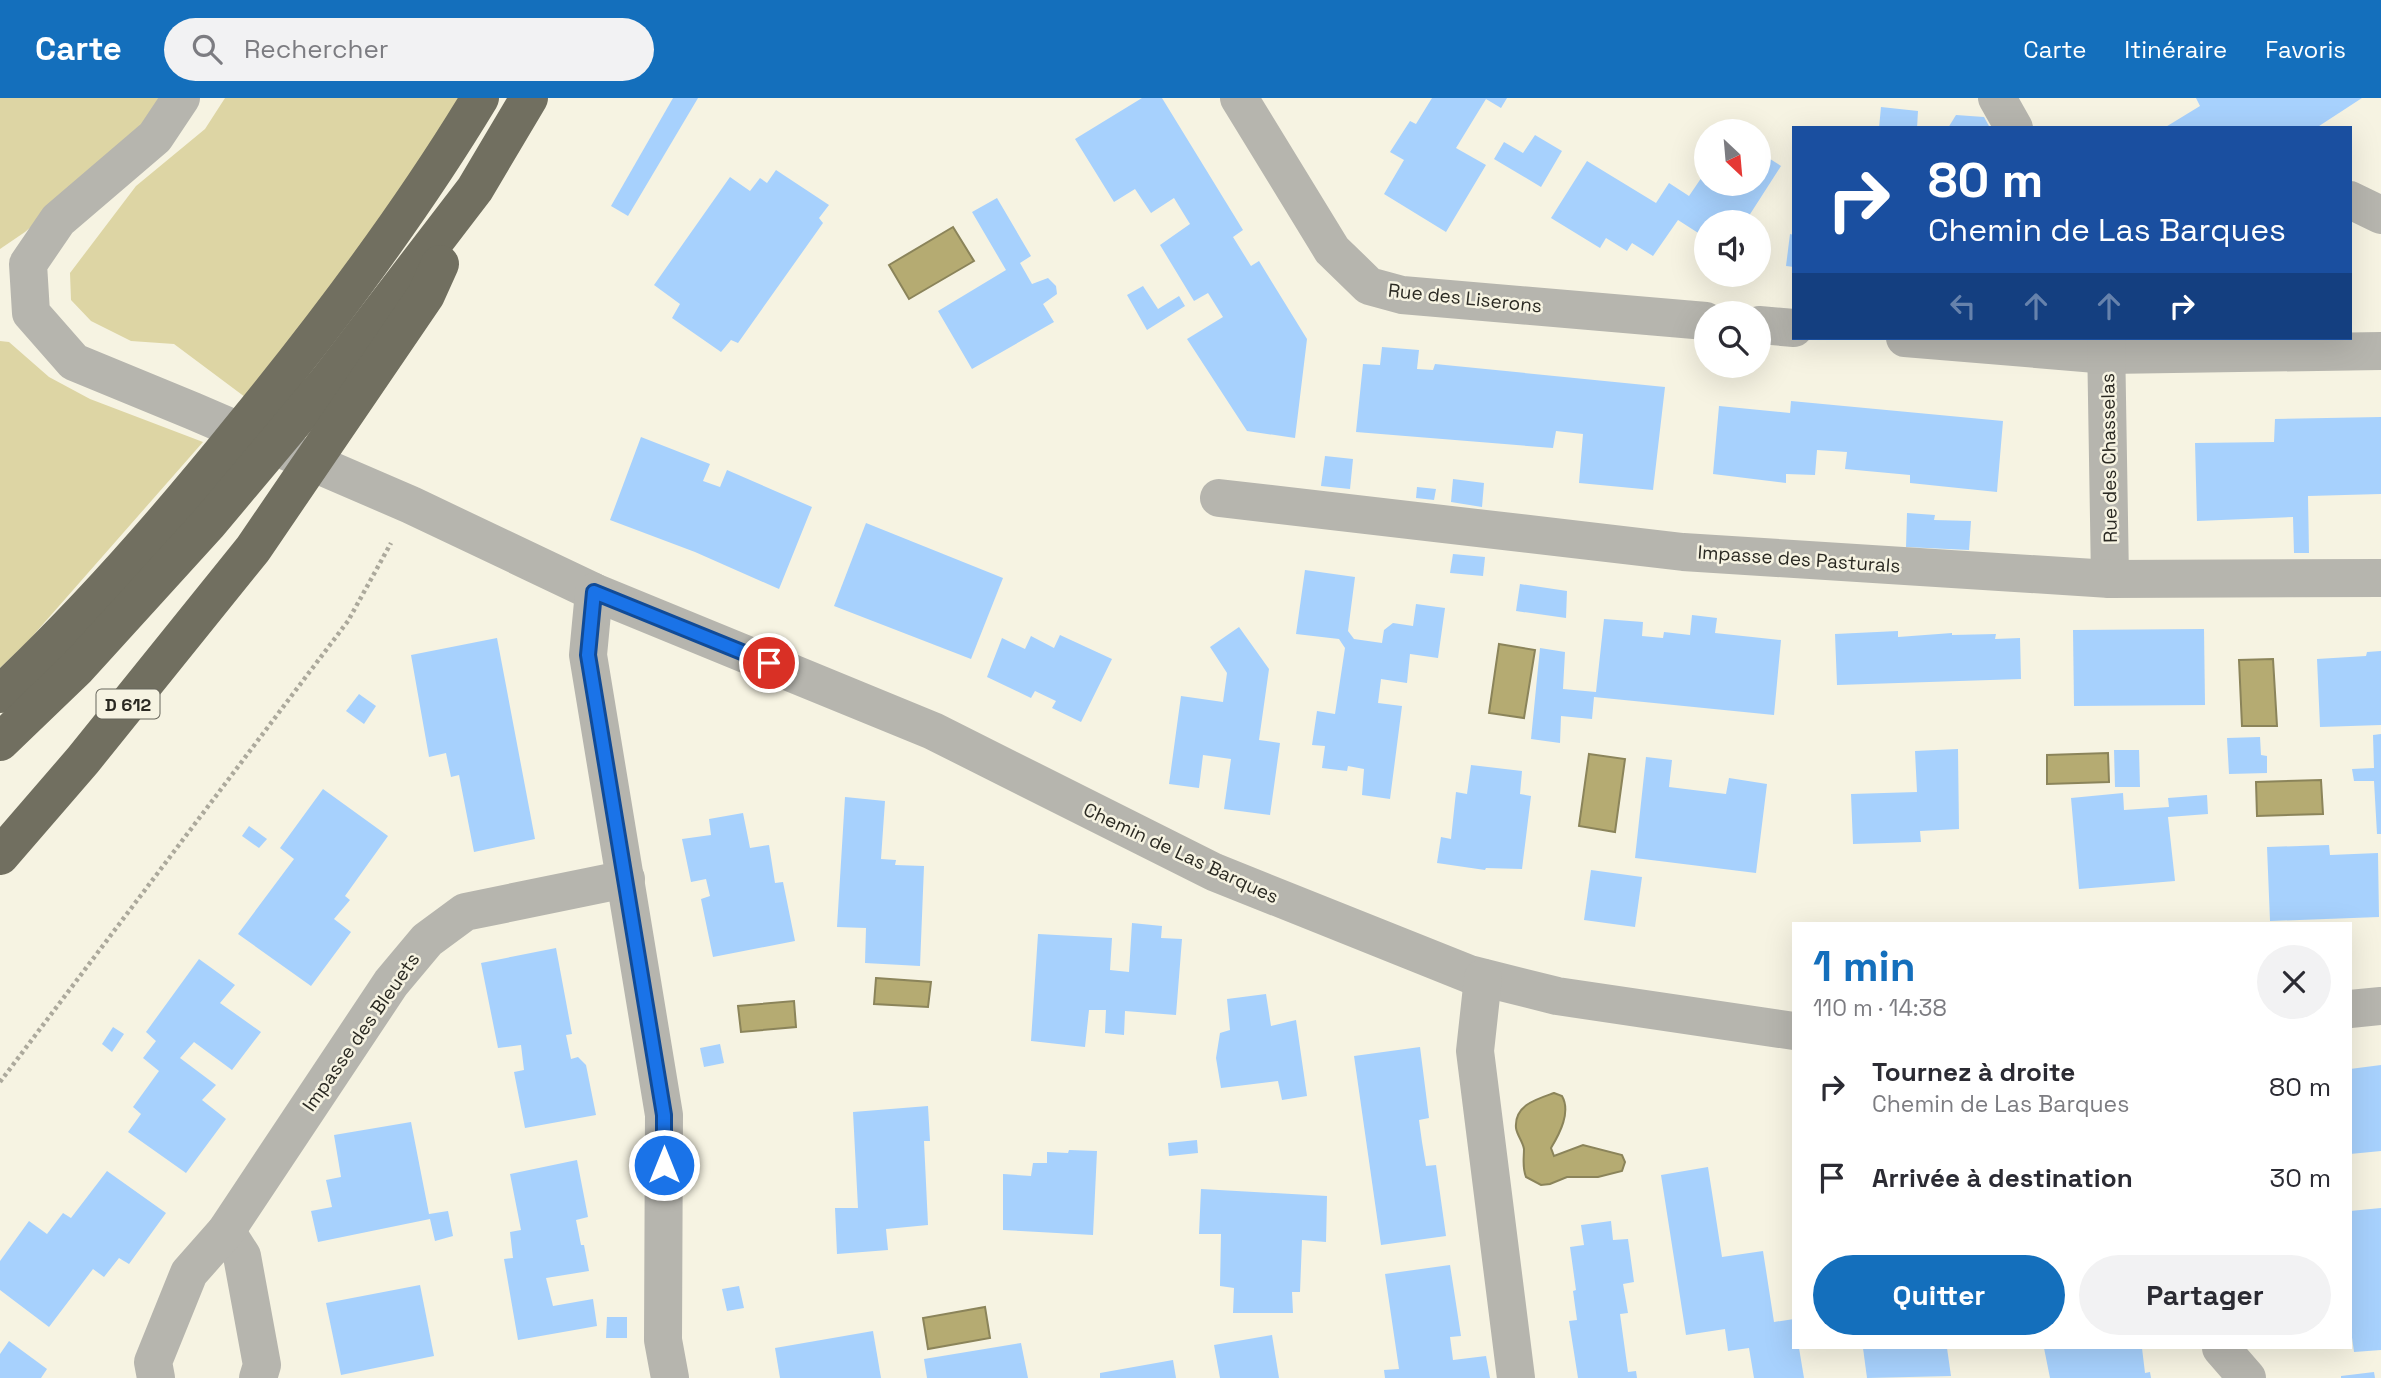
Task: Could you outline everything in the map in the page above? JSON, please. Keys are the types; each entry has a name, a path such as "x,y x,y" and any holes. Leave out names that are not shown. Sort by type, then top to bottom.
{"highway":[{"name":"D 612","path":"0,856 83,760 253,549 329,377 440,165 481,98"},
{"name":"D 612","path":"0,694 195,513 329,377 475,189 529,98"},
{"name":"D 612","path":"0,742 78,668 195,513"}],"street":[{"name":"Chemin de Las Barques","path":"181,98 155,137 58,220 28,264 31,313 74,362 411,505 594,592 933,731 1214,872 1483,978 1557,996 1792,1031"},
{"name":"Rue des Liserons","path":"1239,98 1332,250 1369,286 1402,295 1694,320"},
{"path":"1997,98 2013,126"},
{"path":"2352,201 2381,215"},
{"path":"1771,326 1792,328"},
{"path":"1956,340 2381,351"},
{"name":"Rue des Chasselas","path":"2107,346 2110,579"},
{"name":"Impasse des Pasturals","path":"1219,498 1683,552 2110,579 2381,578"},
{"path":"594,592 588,655 664,1115 663,1340 670,1378"},
{"name":"Impasse des Bleuets","path":"156,1378 152,1362 189,1273 226,1231 391,983 427,940 465,912 626,879"},
{"path":"1483,978 1475,1051 1516,1378"},
{"path":"2352,1009 2381,1006"},
{"path":"226,1231 242,1256 262,1365 258,1378"},
{"path":"2222,1349 2247,1378"}],"path":[{"path":"0,1082 348,621 411,505"}],"shaded area":[{"path":"0,98 159,98 136,136 25,232 0,249"},
{"path":"225,98 467,98 359,261 245,397 174,344 131,341 91,321 71,300 70,273 136,186 205,129"},
{"path":"953,227 974,261 909,299 889,265"},
{"path":"0,341 9,342 49,377 90,399 203,442 30,639 0,668"},
{"path":"1499,644 1535,650 1524,718 1489,713"},
{"path":"2273,659 2277,726 2242,726 2239,660"},
{"path":"2108,753 2109,782 2047,784 2047,755"},
{"path":"1589,754 1625,759 1615,832 1579,826"},
{"path":"2321,780 2323,814 2257,816 2256,782"},
{"path":"876,978 931,982 928,1007 874,1004"},
{"path":"794,1001 796,1027 741,1032 738,1006"},
{"path":"1554,1093 1562,1096 1565,1116 1551,1148 1554,1156 1583,1145 1622,1155 1625,1162 1622,1171 1598,1177 1567,1177 1541,1185 1526,1177 1524,1149 1516,1128 1516,1120 1528,1104"},
{"path":"985,1307 990,1338 928,1349 923,1318"}],"building":[{"path":"673,98 698,98 628,216 611,206"},
{"path":"1142,98 1162,98 1243,230 1233,237 1251,266 1259,261 1307,339 1295,438 1247,431 1187,339 1223,317 1208,293 1194,301 1160,245 1190,224 1174,198 1151,213 1135,189 1114,202 1075,139"},
{"path":"1432,98 1507,98 1501,108 1486,99 1456,148 1486,165 1446,232 1384,194 1404,160 1390,152 1410,121 1416,124"},
{"path":"2196,98 2362,98 2319,126 2167,126 2200,106"},
{"path":"1881,107 1918,111 1917,126 1879,126"},
{"path":"1956,115 1984,117 1989,126 1949,126"},
{"path":"1535,135 1562,151 1541,187 1494,159 1504,142 1523,153"},
{"path":"1771,160 1781,166 1771,182"},
{"path":"1587,161 1656,203 1669,183 1689,196 1694,189 1694,196 1762,196 1753,210 1694,210 1694,230 1678,220 1653,256 1632,243 1627,251 1606,238 1600,248 1551,218"},
{"path":"776,170 829,205 819,218 823,223 738,343 731,340 721,352 672,318 680,304 654,285 730,177 750,191 760,178 767,183"},
{"path":"997,198 1031,256 1020,263 1032,284 1048,278 1056,286 1057,294 1043,304 1054,322 972,369 938,311 1006,270 972,212"},
{"path":"1790,234 1792,267 1786,266"},
{"path":"1143,286 1158,309 1179,296 1185,306 1147,330 1127,295"},
{"path":"1382,347 1419,350 1417,369 1433,370 1435,364 1665,387 1653,490 1579,483 1583,434 1556,431 1553,448 1356,432 1363,364 1380,365"},
{"path":"1791,401 2003,421 1997,492 1910,483 1910,475 1845,469 1847,452 1817,450 1815,475 1786,474 1786,483 1713,474 1719,406 1790,413"},
{"path":"2381,417 2381,494 2308,496 2309,553 2294,553 2293,517 2197,521 2195,443 2274,442 2275,419"},
{"path":"641,437 710,464 703,481 720,487 727,470 812,507 779,589 695,552 610,520"},
{"path":"1325,456 1353,459 1350,489 1321,486"},
{"path":"1453,479 1484,483 1482,507 1451,502"},
{"path":"1417,487 1436,489 1434,500 1416,498"},
{"path":"1907,513 1935,515 1934,520 1971,521 1969,550 1906,547"},
{"path":"866,523 1003,578 971,659 834,606"},
{"path":"1453,554 1485,557 1483,576 1450,573"},
{"path":"1305,570 1355,577 1348,631 1354,639 1382,643 1384,630 1393,623 1413,626 1416,604 1445,608 1438,658 1410,654 1407,683 1381,679 1378,703 1402,706 1390,799 1362,795 1364,769 1348,766 1347,771 1322,768 1325,746 1312,745 1317,711 1335,714 1345,648 1339,639 1296,634"},
{"path":"1520,584 1567,591 1566,618 1516,611"},
{"path":"1692,615 1717,618 1715,633 1781,640 1774,715 1594,697 1592,719 1561,716 1560,743 1531,739 1540,648 1565,652 1563,689 1596,692 1604,619 1643,622 1642,636 1663,638 1664,632 1690,635"},
{"path":"1239,627 1269,669 1259,740 1280,743 1270,815 1224,809 1231,759 1203,755 1199,788 1169,784 1181,696 1223,702 1227,673 1210,647"},
{"path":"2204,629 2205,705 2074,706 2073,630"},
{"path":"1898,631 1898,637 1952,633 1996,634 1995,639 2020,638 2021,679 1837,685 1835,634"},
{"path":"1060,635 1112,659 1081,722 1052,708 1056,701 1035,691 1031,698 987,677 1002,638 1025,649 1031,636 1054,648"},
{"path":"497,638 535,839 474,852 459,775 451,777 446,753 429,757 411,655"},
{"path":"2381,651 2381,725 2320,727 2317,659 2366,656 2367,652"},
{"path":"359,694 376,706 364,724 346,711"},
{"path":"2381,734 2381,834 2377,834 2374,781 2354,781 2352,769 2374,768 2373,735"},
{"path":"2260,737 2261,755 2267,756 2267,773 2229,774 2227,738"},
{"path":"1958,749 1959,829 1920,831 1921,842 1853,844 1851,794 1917,792 1915,751"},
{"path":"2114,750 2139,750 2140,787 2115,787"},
{"path":"1646,757 1672,760 1669,787 1726,794 1729,778 1767,784 1756,873 1635,858"},
{"path":"1471,765 1522,771 1520,794 1531,796 1522,869 1485,870 1437,863 1441,837 1451,839 1456,792 1467,794"},
{"path":"323,789 388,836 345,896 350,900 334,919 351,932 311,986 238,934 294,859 280,848"},
{"path":"2123,793 2124,810 2169,807 2168,798 2207,795 2208,814 2168,817 2175,881 2079,889 2071,798"},
{"path":"845,797 885,801 881,859 896,860 895,865 924,866 920,966 865,963 866,928 837,927"},
{"path":"743,813 750,848 769,845 775,883 783,882 795,941 713,957 701,899 710,896 706,879 691,882 682,839 711,835 709,819"},
{"path":"249,826 267,839 259,848 242,836"},
{"path":"2329,845 2330,855 2378,853 2379,917 2270,921 2267,847"},
{"path":"1591,870 1642,877 1635,927 1584,920"},
{"path":"1132,923 1162,926 1161,938 1182,939 1176,1015 1125,1011 1124,1035 1105,1033 1106,1010 1089,1010 1085,1047 1031,1041 1038,934 1112,938 1110,970 1129,972"},
{"path":"556,948 572,1034 566,1035 571,1059 578,1057 586,1065 596,1115 525,1128 514,1072 524,1070 521,1045 498,1048 481,963"},
{"path":"199,959 235,985 220,1003 261,1032 232,1070 194,1042 180,1058 216,1085 202,1100 226,1119 186,1173 128,1132 141,1114 133,1107 159,1071 143,1058 156,1041 146,1032"},
{"path":"1266,994 1271,1026 1296,1020 1307,1096 1282,1100 1278,1081 1221,1088 1216,1058 1220,1033 1230,1030 1227,999"},
{"path":"113,1027 124,1034 112,1052 102,1044"},
{"path":"720,1044 724,1063 704,1067 700,1048"},
{"path":"1420,1047 1429,1118 1419,1120 1422,1142 1426,1166 1436,1165 1446,1236 1381,1245 1354,1056"},
{"path":"2381,1065 2381,1151 2352,1154 2352,1069"},
{"path":"928,1106 930,1141 924,1141 928,1225 886,1229 888,1250 837,1254 835,1208 858,1208 853,1112"},
{"path":"411,1122 429,1214 448,1211 453,1236 435,1241 430,1219 318,1242 311,1211 332,1207 326,1180 341,1177 334,1135"},
{"path":"1197,1140 1198,1153 1169,1156 1168,1143"},
{"path":"1069,1150 1097,1151 1093,1235 1003,1230 1003,1174 1031,1176 1033,1163 1047,1163 1047,1152 1068,1153"},
{"path":"577,1160 588,1217 576,1220 589,1271 546,1278 553,1306 593,1299 597,1326 518,1340 504,1259 513,1258 510,1232 521,1230 510,1174"},
{"path":"1708,1167 1722,1257 1763,1251 1774,1322 1792,1319 1792,1349 1799,1349 1804,1378 1754,1378 1749,1348 1728,1351 1725,1329 1686,1335 1661,1175"},
{"path":"107,1171 166,1213 129,1264 119,1258 104,1277 93,1269 49,1327 0,1290 0,1261 29,1221 47,1234 63,1213 71,1218"},
{"path":"1201,1189 1327,1196 1326,1242 1302,1240 1300,1292 1292,1292 1293,1313 1233,1313 1234,1288 1220,1286 1221,1234 1199,1234"},
{"path":"2381,1208 2381,1350 2354,1352 2352,1211"},
{"path":"1611,1221 1613,1240 1628,1239 1634,1282 1623,1284 1628,1313 1620,1314 1628,1372 1636,1371 1637,1378 1578,1378 1569,1321 1577,1320 1570,1247 1584,1245 1581,1225"},
{"path":"1450,1265 1461,1336 1450,1337 1453,1360 1486,1356 1490,1378 1385,1378 1384,1370 1399,1369 1385,1274"},
{"path":"420,1285 434,1356 341,1375 326,1303"},
{"path":"739,1286 744,1308 727,1311 722,1289"},
{"path":"607,1317 627,1317 627,1338 606,1338"},
{"path":"873,1331 881,1378 780,1378 775,1348"},
{"path":"1272,1335 1279,1378 1220,1378 1214,1345"},
{"path":"9,1341 47,1369 41,1378 0,1378 0,1354"},
{"path":"1021,1343 1028,1378 927,1378 924,1359"},
{"path":"1863,1349 1947,1349 1951,1376 1867,1378"},
{"path":"2044,1349 2142,1349 2145,1373 2150,1372 2151,1378 2050,1378"},
{"path":"1173,1360 1176,1378 1100,1378 1100,1373"},
{"path":"2374,1372 2375,1378 2341,1378 2341,1376"}],"route":[{"path":"664,1165 664,1115 588,655 594,592 769,663"}]}
